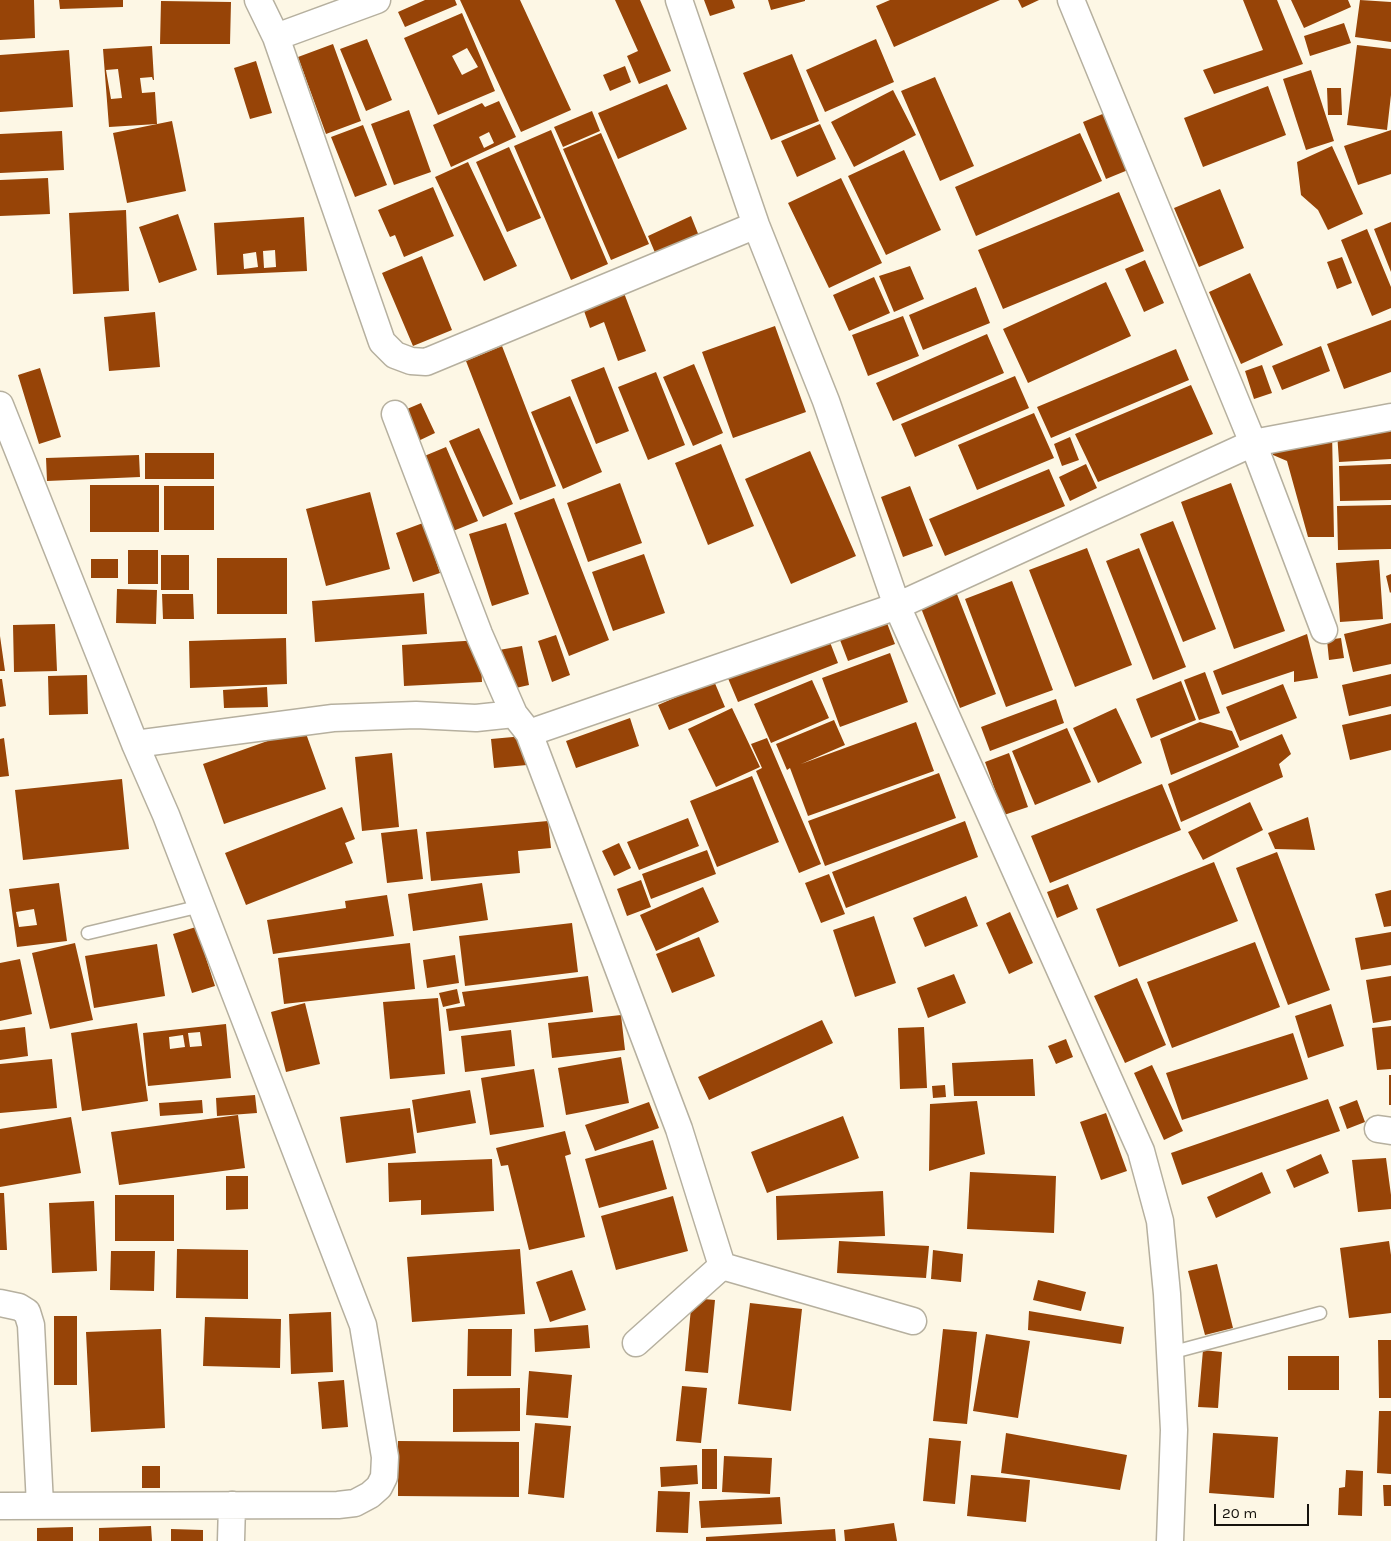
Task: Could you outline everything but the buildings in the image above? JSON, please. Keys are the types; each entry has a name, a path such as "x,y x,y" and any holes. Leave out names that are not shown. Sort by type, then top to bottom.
{"street":[{"path":"258,0 276,37 382,342 395,355 411,361 426,362 756,225"},
{"path":"276,37 377,0"},
{"path":"679,0 756,225 826,401 897,606 1141,1151 1160,1221 1167,1294 1174,1430 1170,1541"},
{"path":"1071,0 1253,443 1324,630"},
{"path":"0,405 166,814 363,1326 385,1457 384,1477 379,1487 370,1495 355,1503 338,1505 0,1506"},
{"path":"395,414 479,634 522,724 679,1129 722,1266"},
{"path":"136,744 333,718 416,715 476,718 522,724 897,606 1253,443 1391,417"},
{"path":"722,1266 913,1321"},
{"path":"636,1343 722,1266"},
{"path":"0,1303 19,1307 27,1312 31,1325 40,1505"},
{"path":"232,1505 232,1541"}],"lane":[{"path":"88,933 201,906"},
{"path":"1170,1353 1320,1313"}]}
